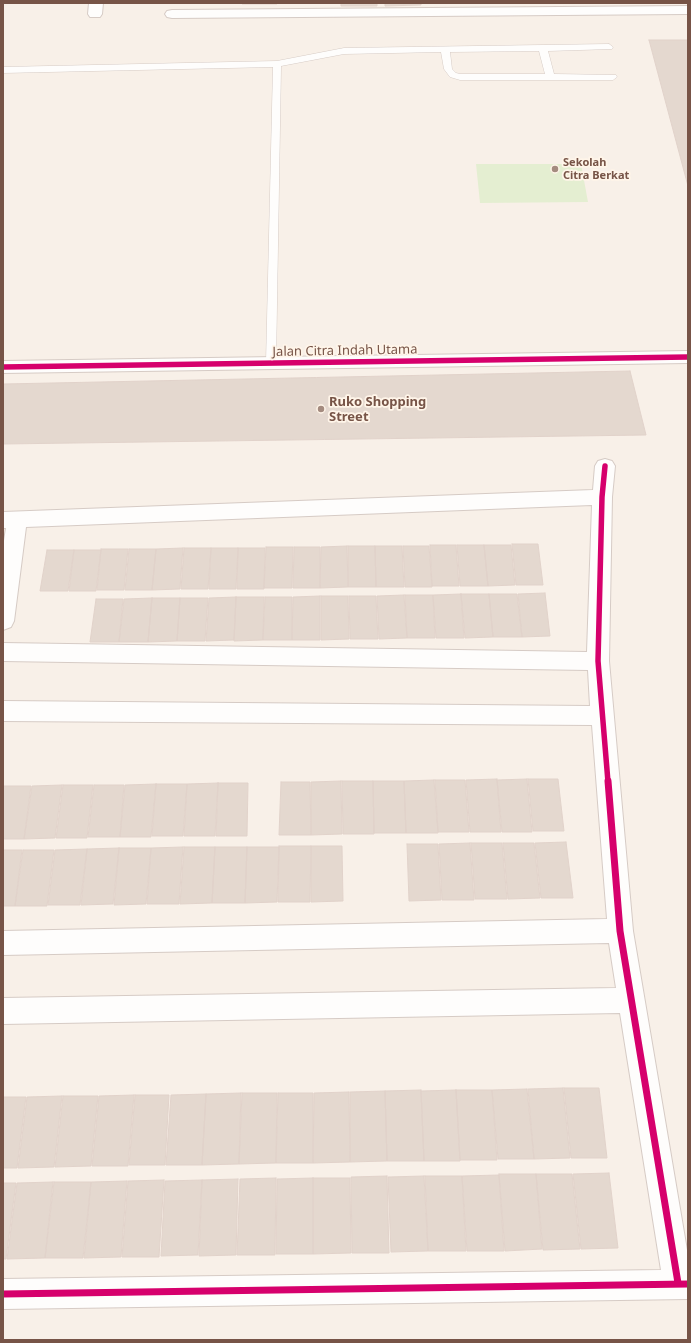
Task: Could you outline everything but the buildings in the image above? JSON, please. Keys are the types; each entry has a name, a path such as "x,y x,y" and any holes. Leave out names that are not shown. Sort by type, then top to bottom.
{"street":[{"path":"172,14 231,8 620,7 688,10"},
{"name":"Jalan Citra Indah Utama","path":"3,367 688,357"},
{"path":"3,1294 683,1283 630,1000 620,931 598,661 602,497 605,466"},
{"path":"3,621 10,520 602,497"},
{"path":"3,652 598,661"},
{"path":"3,711 602,716"},
{"path":"3,943 620,931"},
{"path":"3,1011 630,1000"}],"lane":[{"path":"3,70 277,64 344,51 609,47"},
{"path":"543,48 550,78"},
{"path":"445,49 448,69 453,75 460,77 613,77"},
{"path":"271,363 277,64"}],"green space":[{"path":"476,164 581,164 588,202 480,203"}],"cycle path":[{"path":"3,367 688,357"},
{"path":"605,466 602,497 598,661 620,931 678,1283"},
{"path":"3,1294 688,1284"}],"place":[{"name":"Sekolah Citra Berkat","path":"555,169"},
{"name":"Ruko Shopping Street","path":"321,409"}]}
